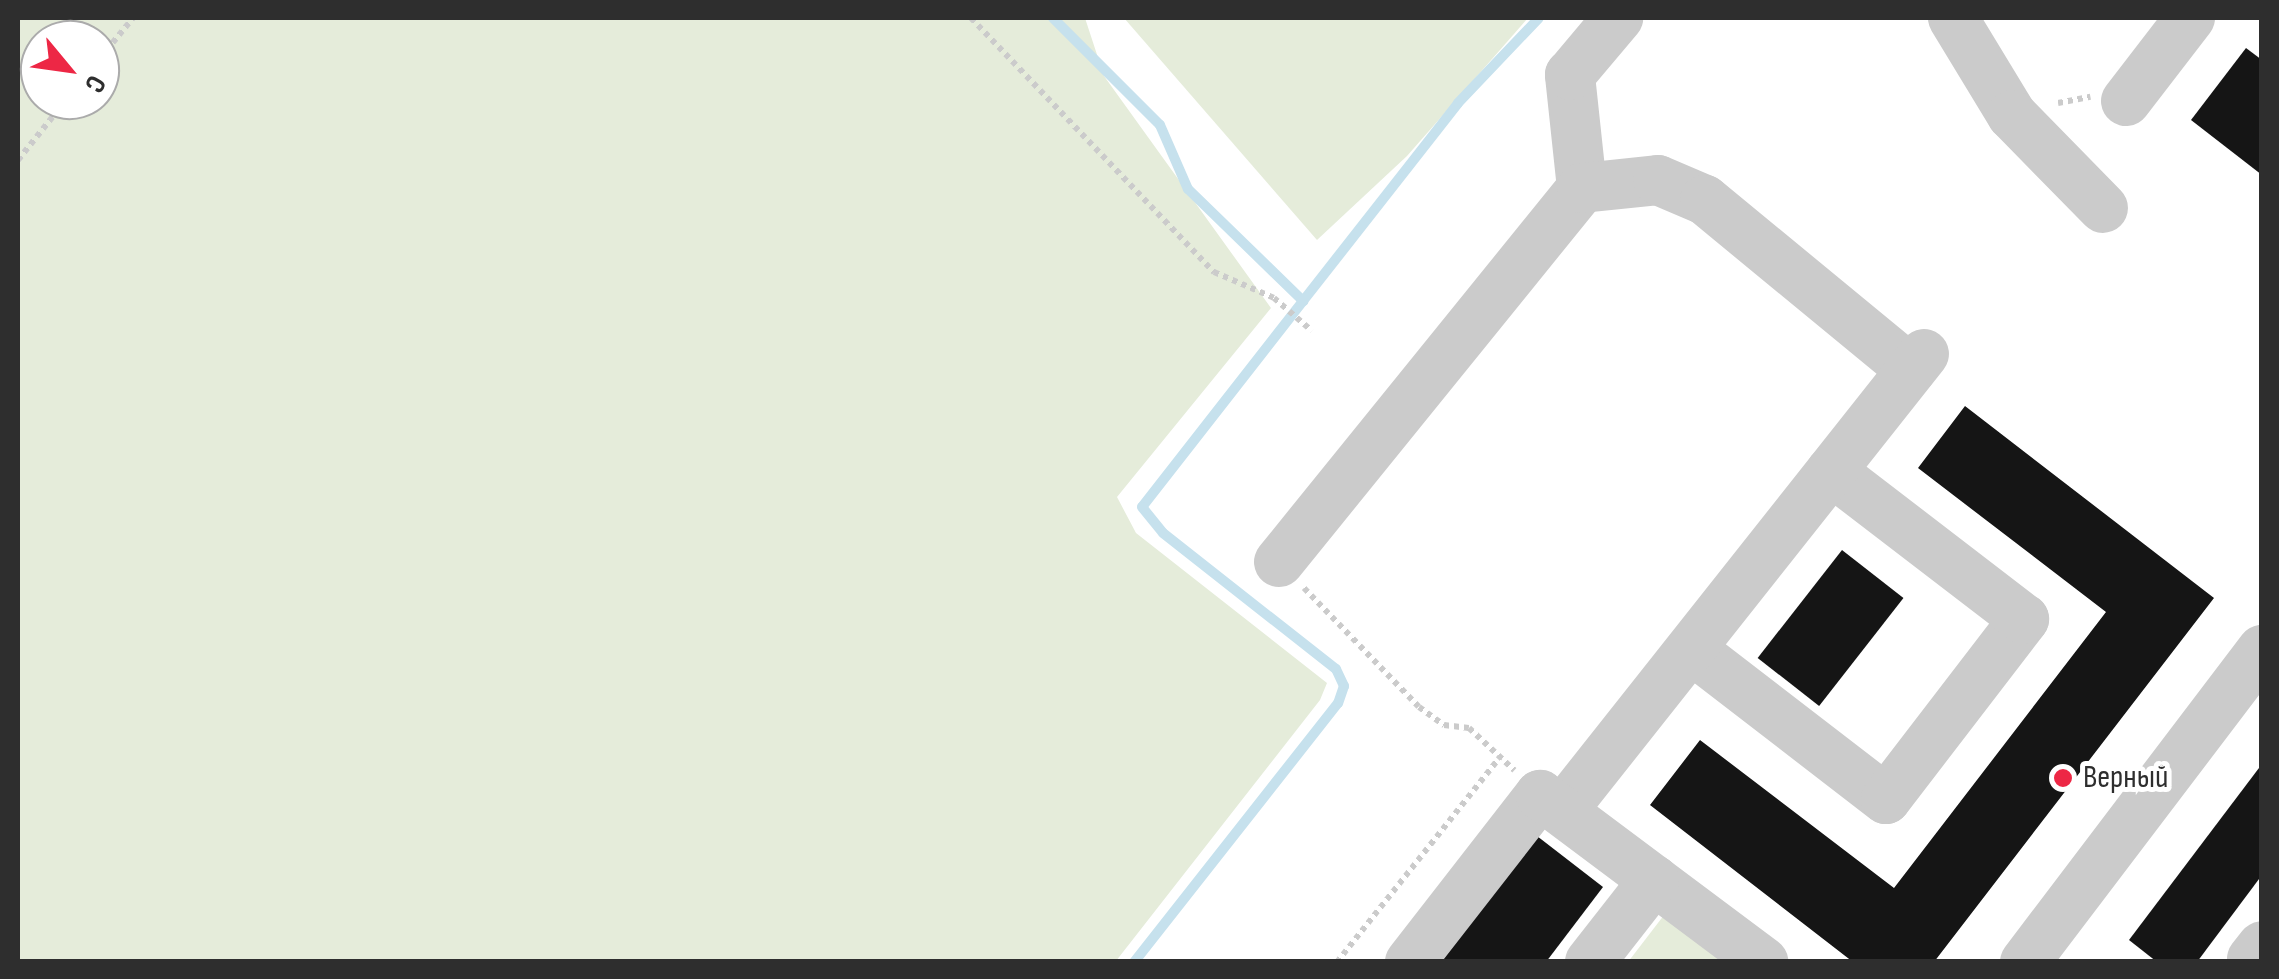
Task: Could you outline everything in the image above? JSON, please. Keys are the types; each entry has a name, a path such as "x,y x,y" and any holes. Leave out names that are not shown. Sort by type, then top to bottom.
{"lane":[{"path":"1582,188 1570,75 1618,18"},
{"path":"1952,18 2012,115 2103,208"},
{"path":"2126,101 2190,18"},
{"path":"1279,562 1582,188 1658,180 1705,200 1918,362 1690,649 1410,962"},
{"path":"1690,649 1886,799 2024,619 1831,470"},
{"path":"2025,962 2262,650"},
{"path":"1551,803 1762,962"},
{"path":"1590,962 1654,880"}],"path":[{"path":"971,18 1214,272 1290,310 1312,332"},
{"path":"2012,115 2083,96 2126,101"},
{"path":"18,160 50,120"},
{"path":"1279,562 1420,707 1444,724 1469,728 1551,803"},
{"path":"1336,962 1500,757"}],"green space":[{"path":"18,18 1085,18 1104,76 1271,308 1117,497 1136,533 1327,683 1320,700 1116,961 18,961"},
{"path":"1124,18 1528,18 1407,156 1317,240"},
{"path":"1671,906 1746,962 1628,962"}],"building":[{"path":"2246,48 2262,60 2262,175 2191,120"},
{"path":"1965,406 2214,598 1934,962 1853,962 1650,805 1700,740 1894,888 2106,612 1918,468"},
{"path":"1842,550 1903,598 1819,706 1758,658"},
{"path":"2262,764 2262,875 2197,962 2157,962 2129,940"},
{"path":"1537,836 1603,887 1546,962 1441,962"}],"waterway":[{"path":"1053,18 1160,125 1188,189 1303,301 1142,507 1163,533 1336,669 1344,686 1338,703 1134,962"},
{"path":"1303,301 1458,103 1539,18"}],"place":[{"name":"Верный","path":"2063,778"}]}
